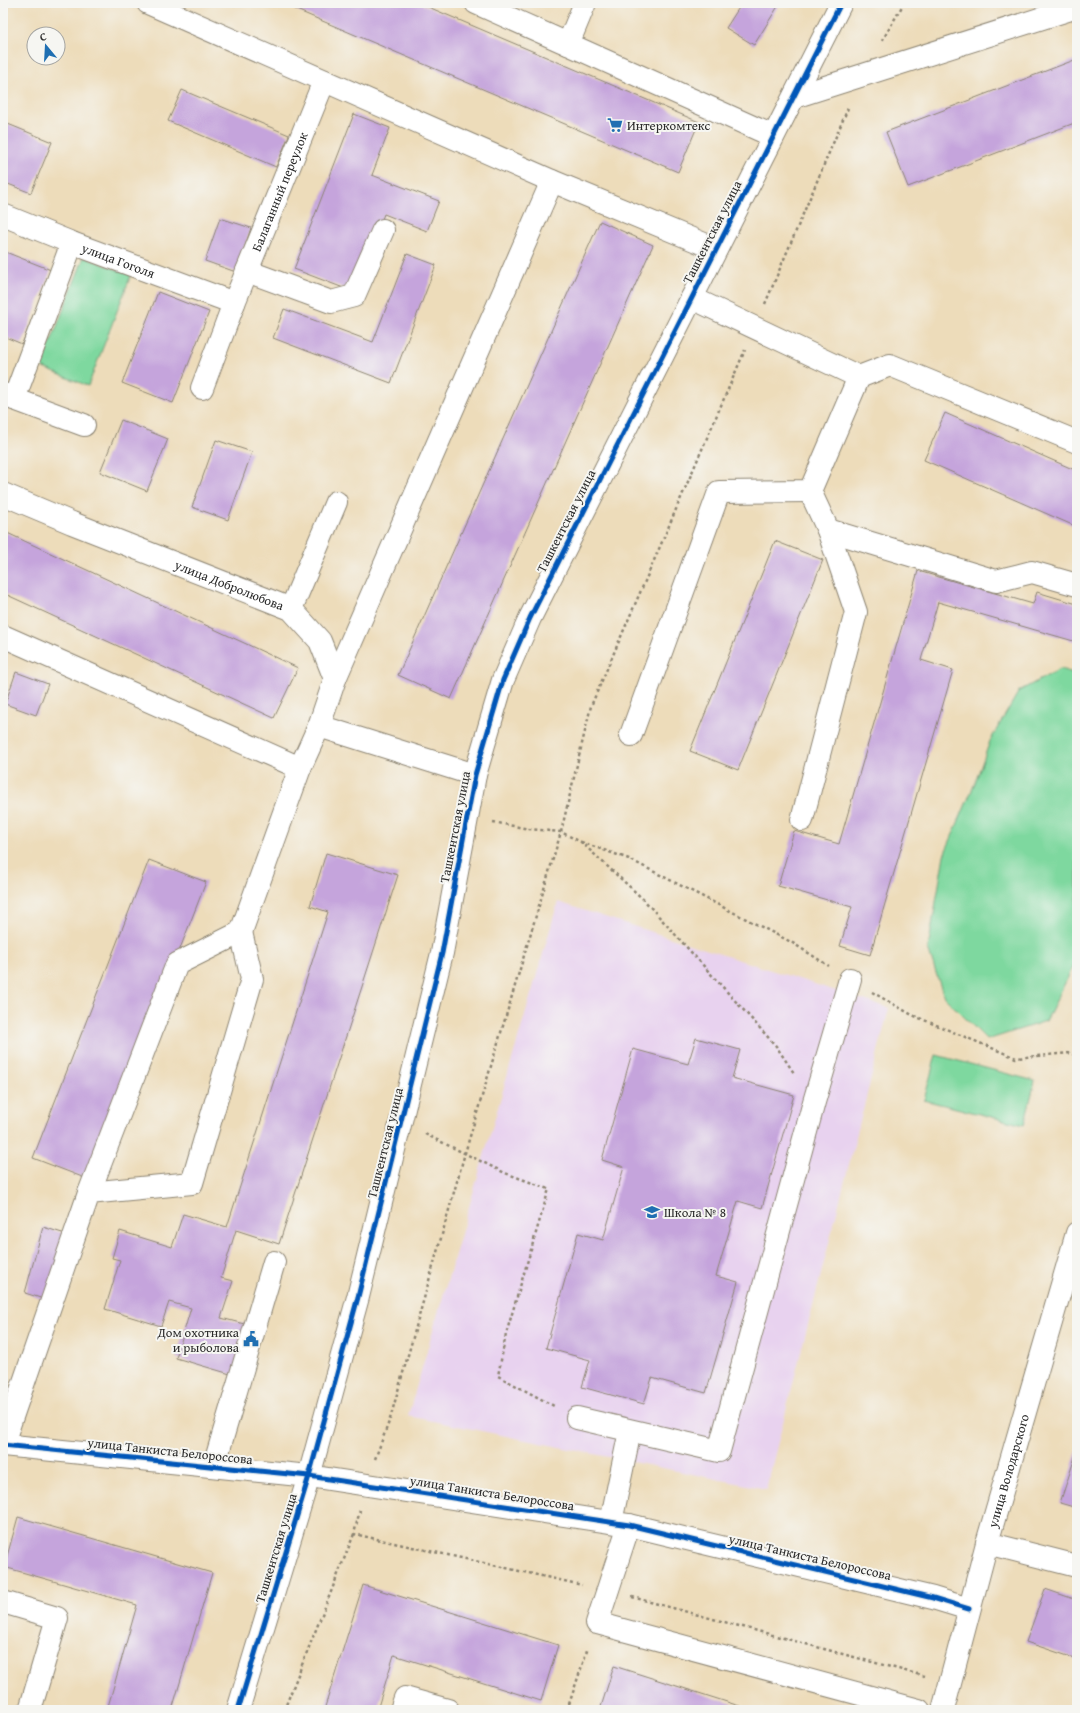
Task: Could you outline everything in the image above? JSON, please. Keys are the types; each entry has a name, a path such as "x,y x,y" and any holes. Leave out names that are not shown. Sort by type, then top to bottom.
{"street":[{"path":"148,3 552,181 716,249"},
{"path":"476,3 774,136"},
{"path":"568,44 585,3"},
{"name":"Ташкентская улица","path":"238,1710 309,1476 358,1297 442,953 475,775 503,680 530,618 841,3"},
{"path":"794,97 1077,7"},
{"name":"Балаганный переулок","path":"202,388 234,303 324,81"},
{"path":"89,1193 192,1183 252,979 241,932 300,768 319,726 335,679 552,181"},
{"name":"улица Гоголя","path":"3,215 72,243 234,303"},
{"path":"247,272 331,302 354,296 384,230"},
{"path":"72,243 9,397 84,425"},
{"path":"692,298 859,377"},
{"path":"802,820 856,612 828,530 810,491 859,377 890,365 1077,442"},
{"path":"631,735 719,492 810,491"},
{"name":"улица Добролюбова","path":"3,494 72,523 291,609 320,641 335,679"},
{"path":"291,609 336,502"},
{"path":"828,530 996,581 1032,572 1077,585"},
{"path":"3,636 300,768"},
{"path":"319,726 475,775"},
{"path":"3,1444 89,1193 177,964 241,932"},
{"path":"577,1418 719,1451 814,1102 850,979"},
{"name":"улица Володарского","path":"943,1710 987,1542 1077,1233"},
{"path":"214,1466 274,1262"},
{"path":"630,1431 620,1524 607,1590 597,1623 918,1710"},
{"name":"улица Танкиста Белороссова","path":"3,1444 309,1476 620,1524 933,1598 969,1609"},
{"path":"987,1542 1077,1566"},
{"path":"3,1602 57,1618 30,1710"},
{"path":"401,1710 406,1698 448,1710"}],"path":[{"path":"284,1710 354,1534 366,1485 390,1419 465,1153 561,832 591,706 755,328 862,75 904,3"},
{"path":"468,816 529,830 561,832 581,842 629,859 791,942 850,979 912,1015 1016,1058 1070,1053 1077,1055"},
{"path":"581,842 644,900 776,1046 814,1102"},
{"path":"401,1122 505,1173 548,1189 506,1334 498,1376 577,1418"},
{"path":"354,1534 607,1590 924,1675 918,1710"},
{"path":"567,1710 597,1623"}],"shaded area":[{"name":"Школа № 8","path":"558,902 889,1008 766,1489 408,1416"}],"green space":[{"path":"84,257 131,275 88,386 41,367"},
{"path":"1060,669 1077,674 1077,959 1046,1021 987,1040 944,997 928,949 944,855 975,783 990,741 1019,691"},
{"path":"936,1055 1035,1081 1024,1125 924,1100"}],"building":[{"path":"280,3 419,3 699,122 678,172"},
{"path":"742,3 780,3 754,45 726,28"},
{"path":"1077,59 1077,122 908,187 886,132"},
{"path":"182,90 289,135 276,167 168,121"},
{"path":"354,114 390,128 372,175 439,201 427,231 384,214 354,292 294,269"},
{"path":"3,122 52,142 31,193 3,182"},
{"path":"220,218 251,228 236,272 205,261"},
{"path":"600,221 653,245 451,699 398,675"},
{"path":"3,251 51,270 22,344 3,336"},
{"path":"407,254 436,265 391,383 273,338 284,309 373,342"},
{"path":"158,292 209,312 173,403 122,383"},
{"path":"945,413 1077,471 1077,527 924,460"},
{"path":"121,420 168,439 147,491 100,472"},
{"path":"216,440 252,452 228,520 192,507"},
{"path":"3,531 298,668 274,718 3,593"},
{"path":"775,541 823,560 738,770 690,751"},
{"path":"918,571 1033,604 1037,592 1077,604 1077,642 938,602 921,660 953,670 870,955 840,946 852,907 778,886 794,831 839,844"},
{"path":"16,672 48,684 36,715 5,704"},
{"path":"326,853 398,875 279,1244 236,1230 221,1278 233,1281 221,1318 252,1326 237,1376 176,1358 191,1308 169,1302 161,1326 105,1309 120,1260 112,1258 120,1231 172,1247 183,1214 227,1227 328,912 310,906"},
{"path":"149,860 206,882 90,1180 33,1158"},
{"path":"696,1038 740,1050 732,1078 794,1095 762,1208 738,1201 716,1276 738,1282 706,1393 652,1378 644,1404 582,1387 590,1360 546,1348 578,1233 603,1240 624,1167 602,1160 633,1049 688,1064"},
{"path":"43,1227 72,1236 53,1302 25,1293"},
{"path":"1077,1451 1077,1508 1060,1503"},
{"path":"18,1517 212,1573 172,1710 107,1710 137,1605 4,1567"},
{"path":"363,1585 558,1645 541,1701 394,1655 377,1710 324,1710"},
{"path":"1045,1589 1077,1600 1077,1659 1026,1642"},
{"path":"614,1666 752,1710 600,1710"}],"cycle path":[{"path":"238,1710 309,1476 358,1297 442,953 475,775 503,680 530,618 841,3"},
{"path":"3,1445 309,1476 629,1525 933,1598 969,1609"}],"place":[{"name":"Интеркомтекс","path":"615,125"},
{"name":"Школа № 8","path":"652,1212"},
{"name":"Дом охотника и рыболова","path":"251,1339"}]}
